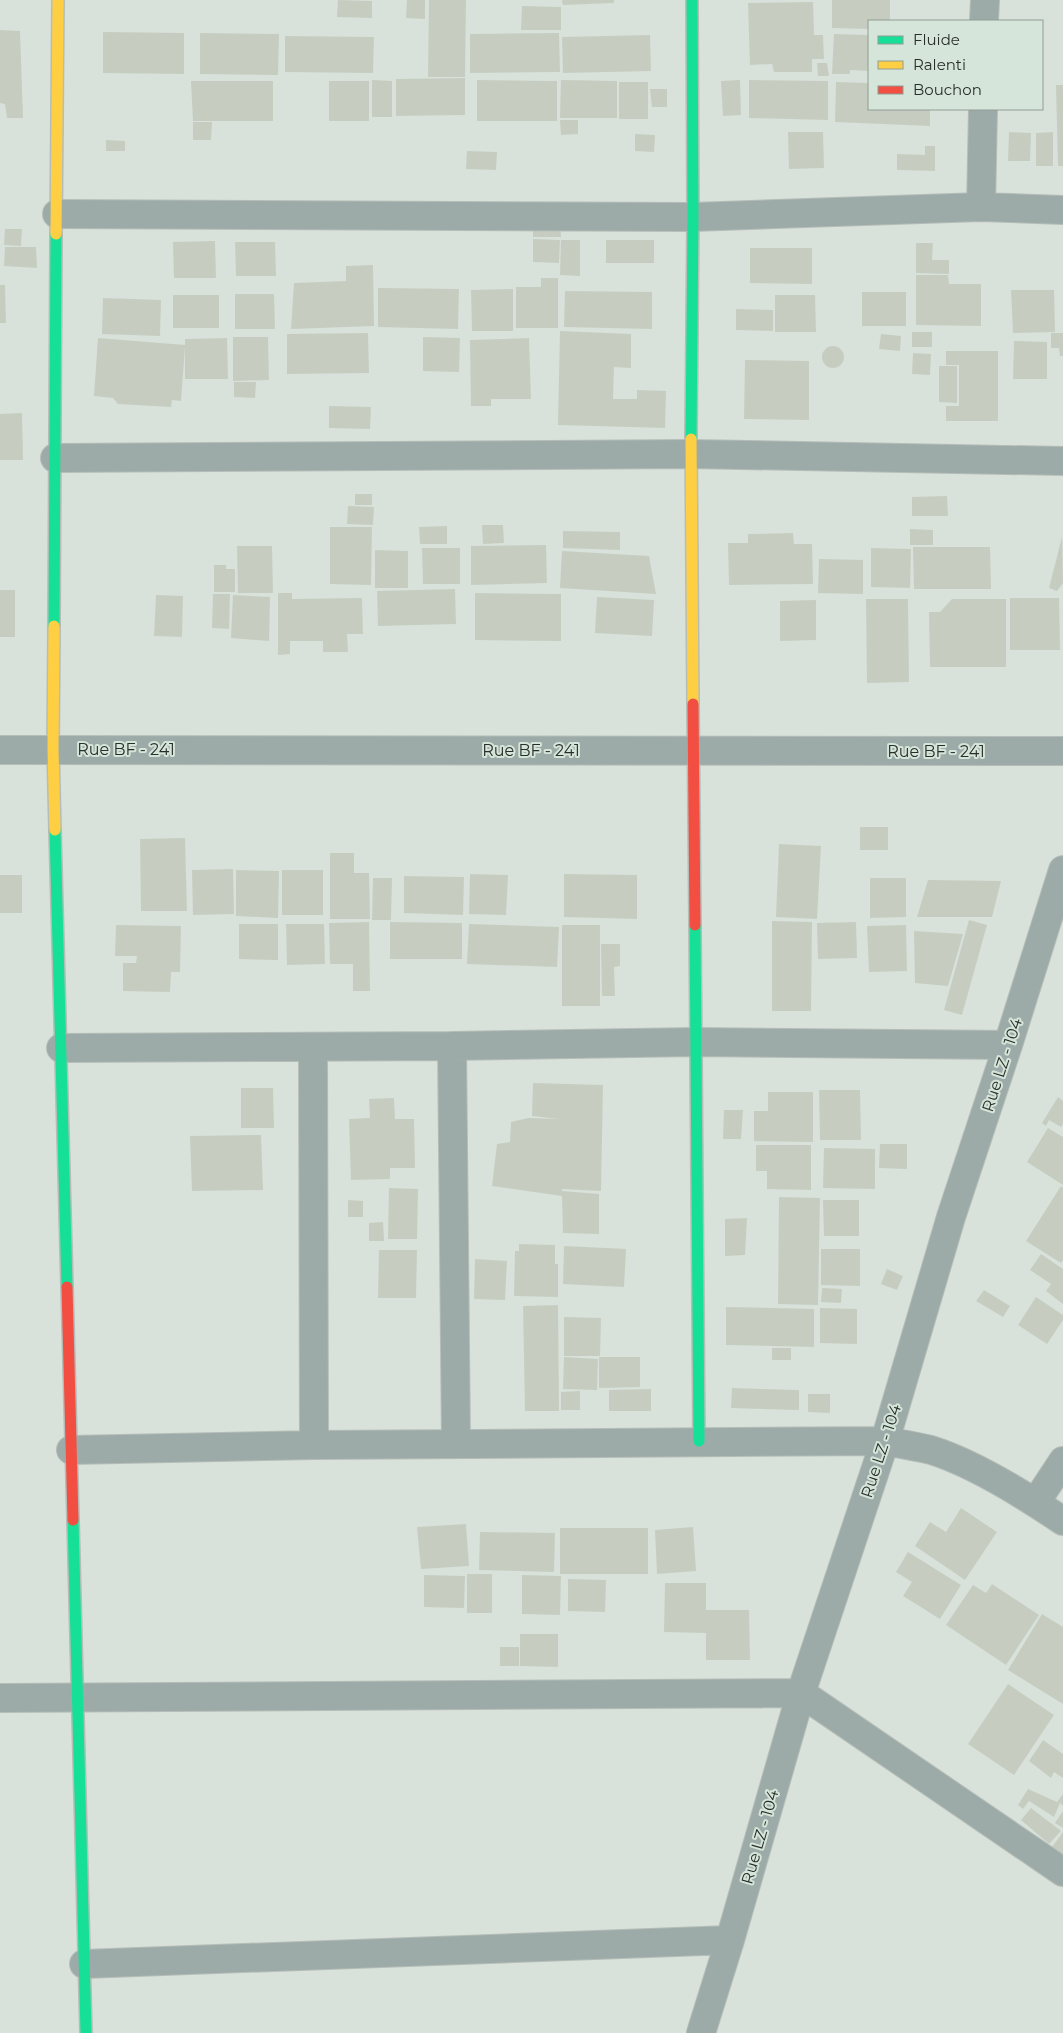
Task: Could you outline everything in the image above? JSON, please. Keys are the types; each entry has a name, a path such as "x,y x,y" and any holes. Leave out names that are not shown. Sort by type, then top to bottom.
{"street":[{"path":"58,0 53,749 86,2033"},
{"path":"692,0 691,454 699,1441"},
{"path":"984,20 985,0"},
{"path":"981,208 983,110"},
{"path":"56,214 693,217 981,208 1063,210"},
{"path":"55,458 691,454 1063,461"},
{"name":"Rue BF - 241","path":"0,750 1063,751"},
{"name":"Rue LZ - 104","path":"701,2033 730,1940 801,1693 885,1441 951,1217 1008,1046 1063,870"},
{"path":"61,1048 452,1046 695,1042 1008,1046"},
{"path":"452,1046 456,1444"},
{"path":"313,1047 314,1445"},
{"path":"71,1450 314,1445 885,1441 931,1450 974,1469 1036,1502 1063,1521"},
{"path":"1036,1502 1063,1461"},
{"path":"0,1698 801,1693 1063,1872"},
{"path":"84,1964 730,1940"}],"building":[{"path":"338,0 372,1 372,18 337,17"},
{"path":"407,0 425,0 425,19 406,18"},
{"path":"429,0 466,0 465,77 428,77"},
{"path":"562,0 614,0 614,3 563,5"},
{"path":"832,0 890,0 890,20 868,20 868,29 832,28"},
{"path":"813,2 814,35 823,35 824,59 812,59 812,72 774,72 772,64 750,65 748,3"},
{"path":"522,6 561,7 561,30 521,30"},
{"path":"0,30 20,31 23,118 7,118 5,104 0,103"},
{"path":"103,32 184,33 184,74 103,73"},
{"path":"200,33 279,34 278,75 200,74"},
{"path":"559,33 560,72 470,73 470,34"},
{"path":"834,34 868,35 868,71 850,70 850,74 832,74"},
{"path":"650,35 651,71 563,73 562,37"},
{"path":"285,36 374,37 373,73 285,72"},
{"path":"817,63 827,63 829,76 818,76"},
{"path":"465,78 465,115 396,116 396,79"},
{"path":"372,80 392,81 392,117 372,117"},
{"path":"477,80 557,81 557,121 477,121"},
{"path":"561,80 617,81 617,118 560,118"},
{"path":"740,80 741,115 723,116 721,81"},
{"path":"749,80 828,81 828,120 749,118"},
{"path":"191,81 273,81 273,121 193,121"},
{"path":"329,81 369,81 369,121 329,121"},
{"path":"619,82 648,82 648,119 619,119"},
{"path":"836,82 868,83 868,110 930,110 930,126 835,122"},
{"path":"1056,85 1063,85 1063,166 1058,166"},
{"path":"650,89 667,89 667,107 652,107"},
{"path":"560,120 578,120 578,134 561,135"},
{"path":"193,122 212,122 211,140 193,140"},
{"path":"788,132 823,132 824,168 789,169"},
{"path":"1009,132 1031,133 1030,161 1008,161"},
{"path":"1053,132 1053,166 1036,166 1036,133"},
{"path":"635,134 655,135 654,152 635,151"},
{"path":"106,140 125,141 125,151 106,151"},
{"path":"925,146 935,146 935,171 897,170 897,154 925,155"},
{"path":"467,151 497,152 496,170 466,169"},
{"path":"560,218 561,237 533,237 533,219"},
{"path":"5,229 22,229 21,246 4,245"},
{"path":"533,239 560,240 559,263 533,262"},
{"path":"561,240 580,240 580,276 560,275"},
{"path":"606,240 654,240 654,263 606,263"},
{"path":"215,241 216,278 174,278 173,242"},
{"path":"235,242 275,242 276,276 236,276"},
{"path":"916,243 933,243 932,260 949,260 949,274 916,273"},
{"path":"5,247 36,247 37,268 4,266"},
{"path":"750,248 812,248 812,284 750,283"},
{"path":"373,265 374,326 291,329 294,283 346,281 346,266"},
{"path":"916,275 948,275 949,284 981,284 981,326 916,325"},
{"path":"541,278 558,278 558,328 516,328 516,287 541,287"},
{"path":"0,285 5,285 6,323 0,323"},
{"path":"378,288 459,289 458,329 378,327"},
{"path":"513,289 513,331 472,331 471,290"},
{"path":"1011,290 1054,290 1055,332 1013,333"},
{"path":"565,291 652,292 652,329 564,327"},
{"path":"862,292 906,292 906,326 862,326"},
{"path":"235,294 274,294 275,329 235,329"},
{"path":"173,295 219,295 219,328 173,328"},
{"path":"775,295 815,295 816,332 775,332"},
{"path":"103,298 161,300 160,336 102,334"},
{"path":"736,309 773,310 773,331 736,330"},
{"path":"560,331 631,334 631,368 614,367 613,399 637,399 637,390 666,391 665,428 558,425"},
{"path":"912,332 932,332 932,347 912,347"},
{"path":"368,333 369,373 287,374 287,334"},
{"path":"1051,333 1063,333 1063,356 1060,356 1059,348 1051,348"},
{"path":"881,334 901,336 900,351 879,349"},
{"path":"233,337 268,337 269,380 233,381"},
{"path":"423,337 460,338 459,372 423,371"},
{"path":"98,338 185,345 185,339 227,338 228,379 185,379 185,347 181,401 172,400 171,407 118,404 113,398 94,396"},
{"path":"529,338 531,399 491,399 491,406 471,406 470,340"},
{"path":"1014,341 1047,342 1047,379 1013,379"},
{"path":"833,346 841,349 844,357 841,365 833,368 825,365 822,357 825,349"},
{"path":"946,351 998,351 998,421 946,421 946,406 959,406 959,365 946,365"},
{"path":"913,353 931,354 930,375 912,374"},
{"path":"745,360 809,361 809,420 744,419"},
{"path":"939,366 957,366 957,403 939,402"},
{"path":"234,382 256,382 255,398 234,397"},
{"path":"329,406 371,407 370,429 329,428"},
{"path":"22,413 23,460 0,460 0,414"},
{"path":"355,494 372,494 372,505 355,505"},
{"path":"947,496 948,516 912,516 912,497"},
{"path":"348,506 374,507 373,525 347,524"},
{"path":"482,525 503,525 504,543 483,544"},
{"path":"447,526 447,544 420,544 419,527"},
{"path":"330,527 372,527 371,585 330,584"},
{"path":"910,529 933,530 933,545 910,545"},
{"path":"563,531 620,532 620,550 563,548"},
{"path":"793,533 794,544 812,544 813,584 729,585 728,543 748,543 748,534"},
{"path":"1062,537 1063,583 1057,591 1049,588"},
{"path":"546,545 547,583 471,585 471,546"},
{"path":"237,546 272,546 273,593 238,593"},
{"path":"913,547 990,547 991,589 914,589"},
{"path":"422,548 460,548 460,584 423,584"},
{"path":"871,548 911,549 910,588 871,587"},
{"path":"375,550 408,551 408,588 375,588"},
{"path":"562,551 649,556 656,594 560,588"},
{"path":"819,559 863,560 863,594 818,593"},
{"path":"214,565 226,565 226,569 235,569 235,592 214,592"},
{"path":"455,589 456,624 378,626 377,591"},
{"path":"0,590 15,590 15,637 0,637"},
{"path":"278,593 292,593 292,599 362,598 363,634 347,634 348,652 323,652 323,641 290,641 290,654 278,655"},
{"path":"475,593 561,594 561,641 475,640"},
{"path":"213,594 230,594 229,629 212,628"},
{"path":"156,595 183,596 182,637 154,636"},
{"path":"233,595 270,597 269,641 231,638"},
{"path":"597,597 654,600 652,636 595,633"},
{"path":"1010,598 1059,598 1060,650 1010,650"},
{"path":"866,599 908,599 909,682 867,683"},
{"path":"952,599 1006,599 1006,667 930,667 929,612 940,612"},
{"path":"816,600 816,640 780,641 780,601"},
{"path":"860,827 888,827 888,850 860,850"},
{"path":"185,838 187,911 141,911 140,839"},
{"path":"779,844 821,846 817,919 776,917"},
{"path":"330,853 354,853 354,873 369,873 370,919 330,919"},
{"path":"233,869 234,914 193,915 192,870"},
{"path":"236,870 279,871 278,918 236,916"},
{"path":"282,870 323,870 323,915 282,915"},
{"path":"470,874 508,875 506,915 469,914"},
{"path":"564,874 637,875 637,919 564,917"},
{"path":"0,875 22,875 22,913 0,913"},
{"path":"404,876 464,877 463,915 404,913"},
{"path":"373,878 392,878 391,920 372,920"},
{"path":"870,878 906,878 906,917 870,918"},
{"path":"928,880 1001,881 992,917 917,917"},
{"path":"969,920 987,925 962,1015 944,1010"},
{"path":"772,921 812,922 811,1011 772,1011"},
{"path":"369,922 370,991 353,991 353,964 330,964 329,923"},
{"path":"390,922 462,923 462,959 390,959"},
{"path":"856,922 857,958 818,959 817,923"},
{"path":"239,924 278,924 278,960 239,959"},
{"path":"286,924 324,924 325,964 287,965"},
{"path":"469,924 559,927 557,967 467,964"},
{"path":"116,925 181,926 180,972 171,972 170,992 123,991 123,963 136,963 137,956 115,956"},
{"path":"562,925 600,925 600,1006 562,1006"},
{"path":"906,925 907,971 869,972 867,926"},
{"path":"914,931 963,934 948,986 915,983"},
{"path":"601,944 620,944 620,966 614,967 615,996 602,996"},
{"path":"533,1083 603,1085 601,1191 562,1189 562,1191 599,1194 599,1234 563,1233 562,1196 492,1186 497,1144 510,1142 511,1122 528,1118 559,1119 532,1116"},
{"path":"241,1088 273,1088 274,1128 241,1128"},
{"path":"819,1090 860,1090 861,1140 820,1140"},
{"path":"768,1092 813,1092 813,1142 754,1141 754,1111 768,1111"},
{"path":"1058,1097 1063,1101 1063,1124 1061,1127 1049,1120 1046,1126 1042,1123"},
{"path":"394,1098 395,1119 414,1119 415,1168 390,1168 390,1179 351,1180 349,1119 370,1118 369,1099"},
{"path":"724,1110 743,1110 741,1139 723,1139"},
{"path":"1048,1128 1063,1137 1063,1185 1027,1162"},
{"path":"261,1135 263,1190 192,1191 190,1136"},
{"path":"880,1144 907,1144 907,1169 879,1168"},
{"path":"756,1145 811,1145 811,1190 767,1189 767,1171 756,1171"},
{"path":"824,1148 875,1149 875,1189 823,1188"},
{"path":"1061,1186 1063,1188 1063,1260 1061,1263 1026,1241"},
{"path":"389,1188 418,1189 417,1239 388,1239"},
{"path":"779,1197 820,1198 818,1305 778,1304"},
{"path":"348,1200 363,1201 363,1217 348,1217"},
{"path":"823,1200 859,1200 859,1236 824,1236"},
{"path":"747,1218 745,1255 725,1256 725,1219"},
{"path":"383,1222 384,1241 369,1241 369,1223"},
{"path":"519,1244 555,1245 555,1264 558,1264 558,1297 514,1296 515,1251 519,1251"},
{"path":"564,1246 626,1249 624,1287 563,1284"},
{"path":"821,1249 860,1249 860,1286 821,1285"},
{"path":"379,1250 417,1250 416,1298 378,1298"},
{"path":"1041,1254 1063,1269 1063,1304 1046,1291 1051,1284 1030,1270"},
{"path":"475,1259 507,1261 505,1300 474,1299"},
{"path":"887,1269 903,1276 897,1290 881,1284"},
{"path":"822,1288 842,1289 841,1303 821,1302"},
{"path":"984,1290 1010,1306 1003,1317 976,1301"},
{"path":"1036,1297 1063,1315 1063,1320 1047,1344 1018,1325"},
{"path":"558,1305 559,1411 525,1411 523,1306"},
{"path":"726,1307 814,1309 814,1347 726,1345"},
{"path":"820,1308 857,1309 857,1344 820,1343"},
{"path":"564,1317 601,1318 600,1356 564,1356"},
{"path":"772,1348 791,1348 791,1360 772,1360"},
{"path":"564,1357 598,1359 597,1390 563,1389"},
{"path":"599,1357 640,1357 640,1387 599,1388"},
{"path":"732,1388 799,1390 799,1410 731,1408"},
{"path":"651,1389 651,1411 609,1411 609,1390"},
{"path":"580,1391 580,1410 561,1410 561,1392"},
{"path":"808,1394 830,1394 830,1413 808,1412"},
{"path":"961,1508 997,1532 965,1580 915,1546 930,1522 946,1532"},
{"path":"466,1524 469,1566 421,1569 417,1527"},
{"path":"693,1527 696,1571 657,1574 655,1530"},
{"path":"560,1528 648,1528 648,1574 560,1574"},
{"path":"480,1532 555,1533 554,1572 479,1570"},
{"path":"908,1552 961,1585 940,1619 903,1596 912,1582 896,1572"},
{"path":"467,1574 492,1574 492,1613 467,1613"},
{"path":"424,1575 465,1576 464,1608 424,1607"},
{"path":"522,1575 561,1576 560,1615 522,1614"},
{"path":"568,1579 606,1580 605,1612 568,1611"},
{"path":"665,1583 706,1583 706,1610 749,1610 750,1660 706,1660 706,1633 664,1632"},
{"path":"992,1584 1039,1615 1006,1665 946,1625 973,1585 986,1593"},
{"path":"1042,1614 1063,1627 1063,1704 1008,1670"},
{"path":"520,1634 558,1634 558,1667 520,1666"},
{"path":"500,1647 519,1647 519,1666 500,1666"},
{"path":"1008,1684 1054,1715 1014,1775 968,1744"},
{"path":"1043,1740 1063,1754 1063,1778 1054,1772 1051,1778 1029,1761"},
{"path":"1028,1789 1057,1802 1063,1794 1063,1806 1060,1803 1054,1817 1029,1801 1023,1809 1018,1805"},
{"path":"1031,1808 1061,1831 1049,1844 1021,1820"},
{"path":"1063,1811 1063,1828 1055,1823"},
{"path":"1063,1832 1063,1855 1052,1847"}],"traffic: fast":[{"path":"691,439 692,0"},
{"path":"54,626 56,234"},
{"path":"55,830 67,1287"},
{"path":"695,925 699,1441"},
{"path":"73,1520 86,2033"}],"traffic: slow":[{"path":"56,234 58,0"},
{"path":"691,439 693,704"},
{"path":"54,626 53,749 55,830"}],"traffic: jam":[{"path":"693,704 695,925"},
{"path":"67,1287 73,1520"}]}
